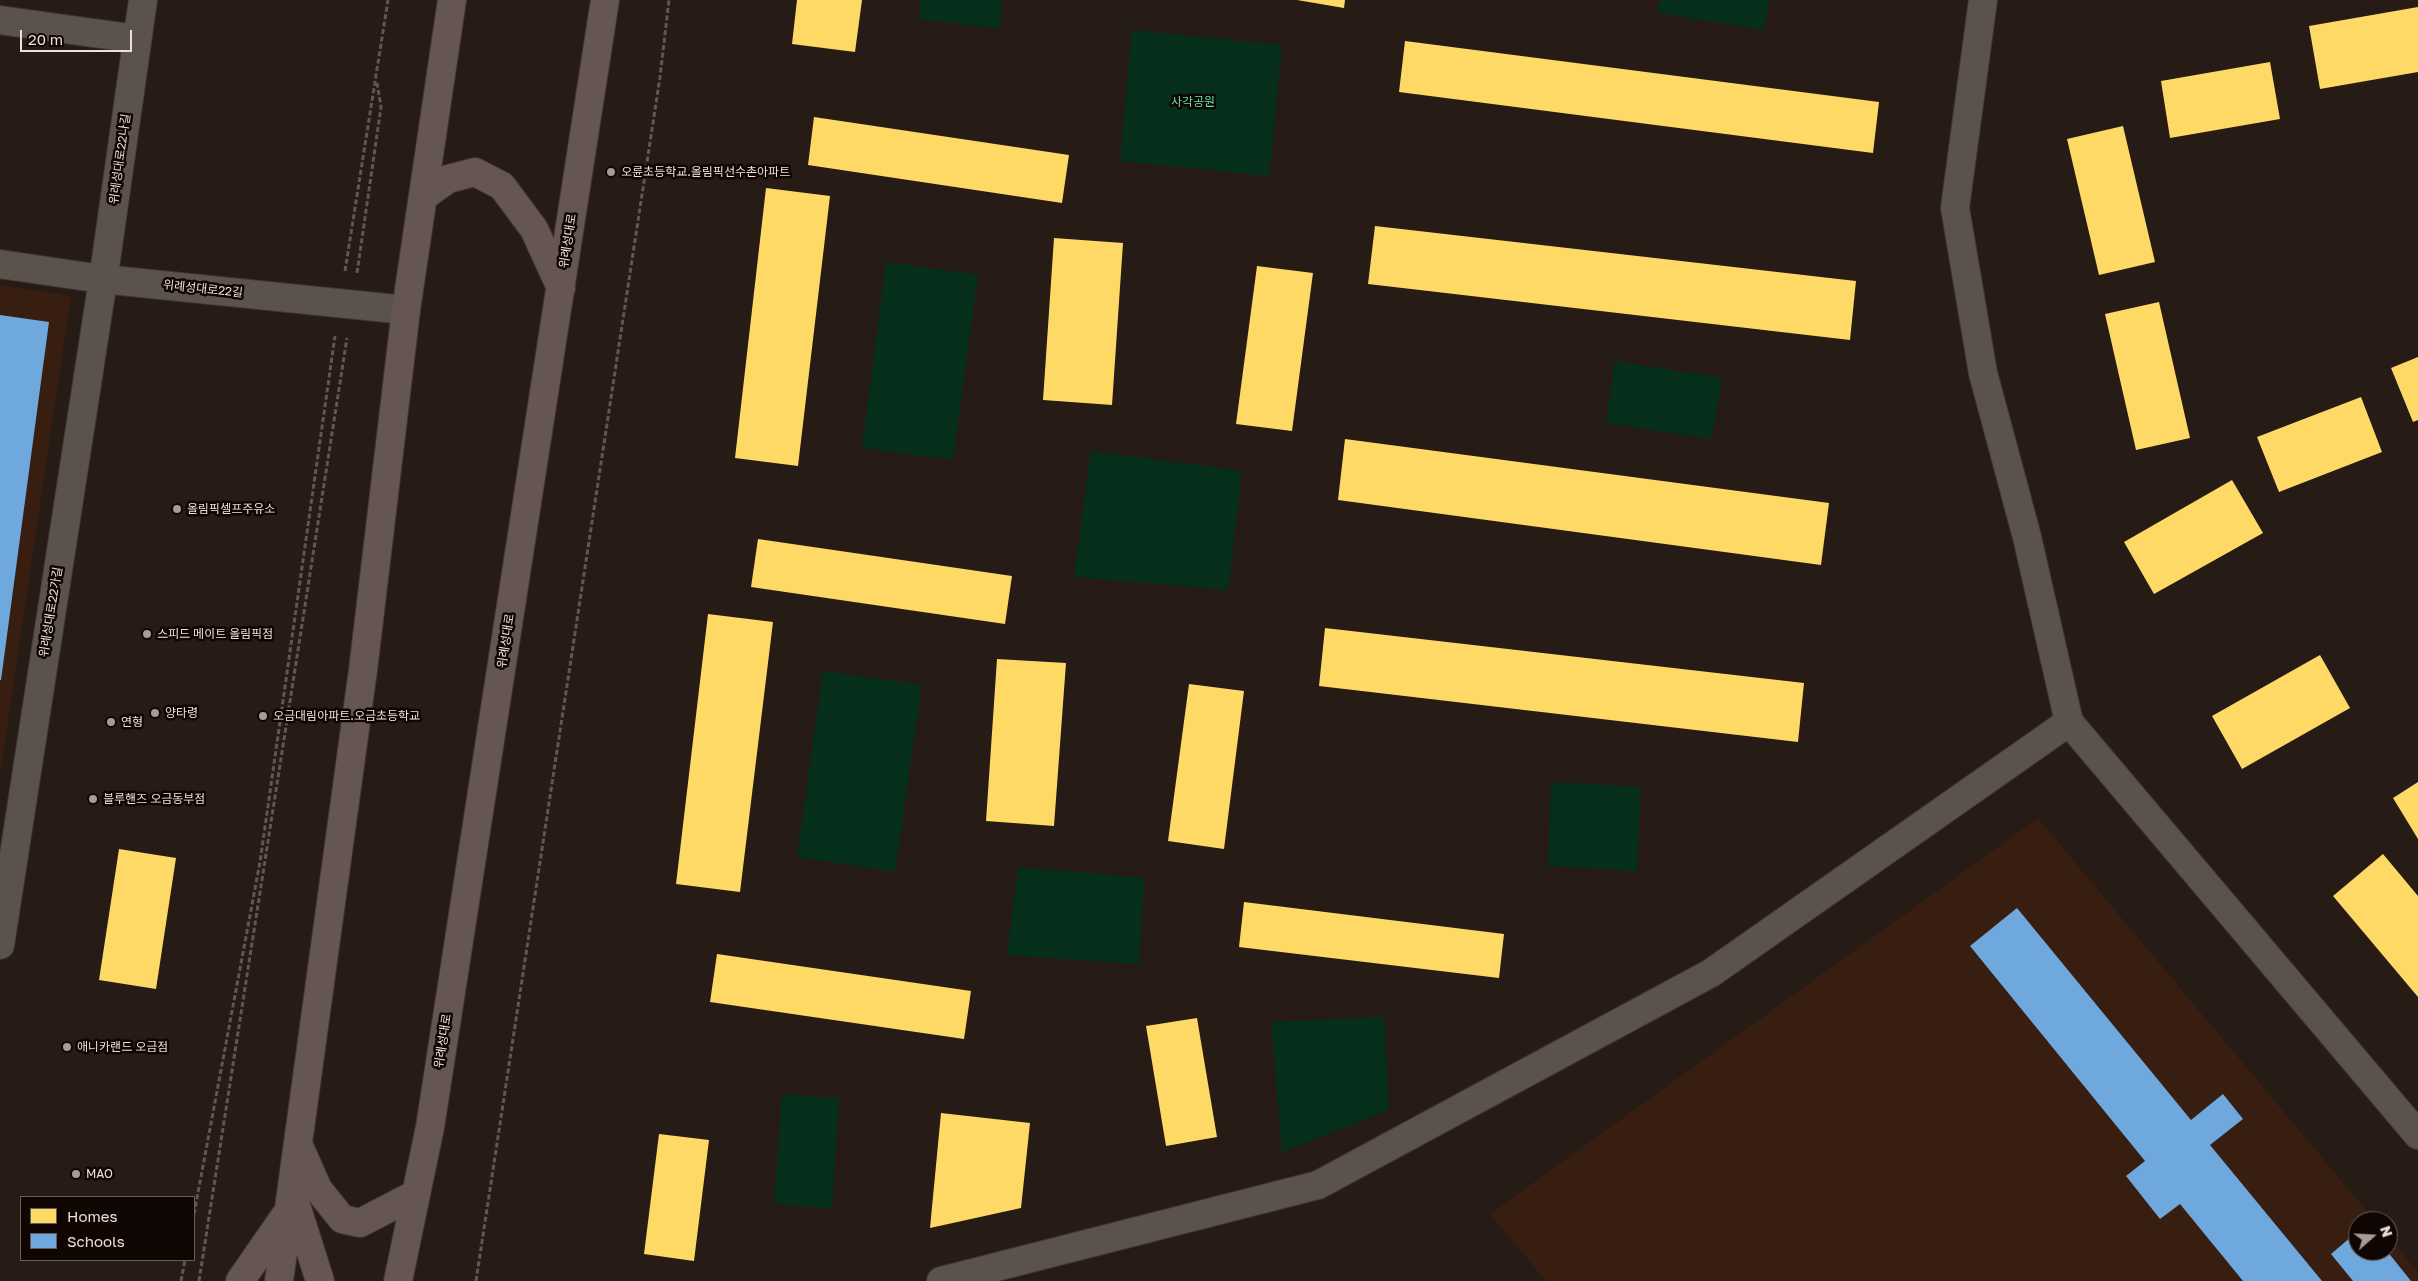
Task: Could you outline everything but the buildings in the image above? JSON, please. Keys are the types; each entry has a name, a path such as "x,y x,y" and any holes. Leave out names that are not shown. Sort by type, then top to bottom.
{"main road":[{"path":"279,1281 363,670 406,310 452,0"},
{"name":"위례성대로","path":"398,1281 431,1117 604,0"},
{"path":"424,196 448,179 475,172 502,186 534,229 560,288"},
{"path":"298,1144 318,1189 342,1219 360,1223 416,1194"},
{"path":"240,1281 290,1201"},
{"path":"290,1201 320,1281"}],"street":[{"name":"위례성대로22나길","path":"102,280 143,0"},
{"path":"1983,0 1955,208 1983,373 2027,537 2069,722 2418,1134"},
{"path":"0,20 137,39"},
{"name":"위례성대로22길","path":"0,264 102,280 406,310"},
{"name":"위례성대로22가길","path":"0,945 102,280"},
{"path":"941,1281 1318,1185 1711,973 2069,722"}],"path":[{"path":"200,1281 346,303 388,0"},
{"path":"476,1281 660,77 669,0"},
{"path":"195,1209 260,862 346,303 381,107 377,80"},
{"path":"181,1281 185,1261"}],"shaded area":[{"path":"0,285 71,296 0,775"},
{"path":"2038,818 2367,1211 2348,1211 2348,1261 2398,1261 2398,1248 2418,1272 2418,1281 1546,1281 1490,1214"}],"green space":[{"path":"921,0 1002,0 999,29 919,19"},
{"path":"1660,0 1769,0 1764,30 1658,13"},
{"name":"사각공원","path":"1132,30 1282,45 1269,176 1120,161"},
{"path":"886,262 978,275 953,460 862,448"},
{"path":"1615,361 1722,378 1712,439 1606,423"},
{"path":"1091,451 1242,471 1228,590 1074,577"},
{"path":"823,671 922,685 895,872 797,857"},
{"path":"1551,782 1641,787 1637,871 1548,866"},
{"path":"1018,867 1144,878 1139,964 1007,955"},
{"path":"1384,1017 1389,1110 1282,1152 1271,1022"},
{"path":"782,1094 839,1098 832,1209 774,1204"}],"place":[{"name":"오륜초등학교.올림픽선수촌아파트","path":"611,172"},
{"name":"올림픽셀프주유소","path":"177,509"},
{"name":"스피드 메이트 올림픽점","path":"147,634"},
{"name":"양타령","path":"155,713"},
{"name":"오금대림아파트.오금초등학교","path":"263,716"},
{"name":"연형","path":"111,722"},
{"name":"블루핸즈 오금동부점","path":"93,799"},
{"name":"애니카랜드 오금점","path":"67,1047"},
{"name":"MAO","path":"76,1174"}]}
